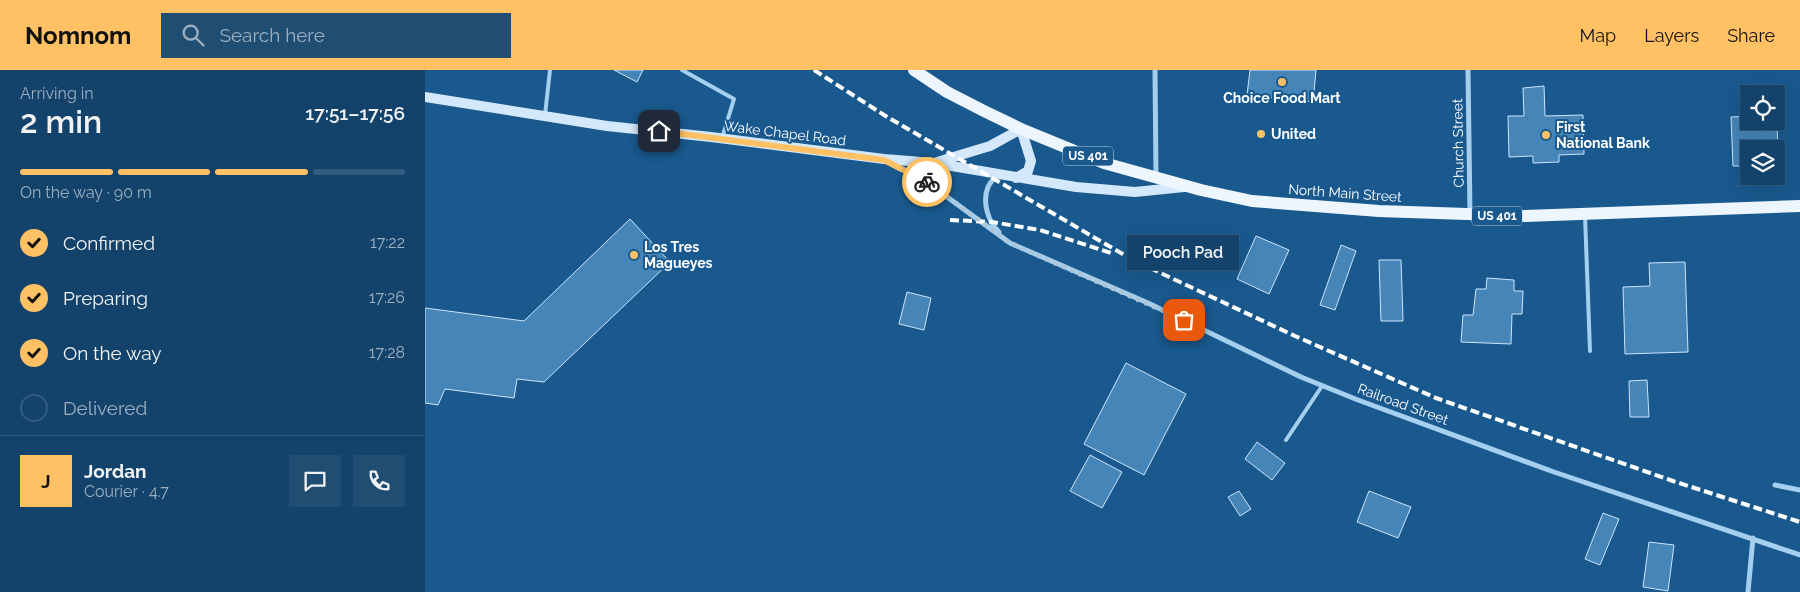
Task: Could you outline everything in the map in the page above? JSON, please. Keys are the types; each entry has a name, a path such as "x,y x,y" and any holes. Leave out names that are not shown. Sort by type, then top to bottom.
{"main road":[{"name":"North Main Street","path":"914,70 947,92 1021,129 1104,163 1187,186 1252,201 1379,211 1525,216 1800,206"},
{"name":"Wake Chapel Road","path":"425,97 607,126 721,138 884,160 934,163 1016,178 1076,186 1135,192 1187,186"},
{"name":"Wake Chapel Road","path":"934,163 990,146 1021,129"},
{"path":"1016,178 1028,171 1031,161 1021,129"}],"street":[{"path":"1155,70 1156,178"},
{"name":"Church Street","path":"1468,70 1470,215"},
{"name":"Railroad Street","path":"884,160 928,183 1010,243 1148,303 1322,386 1554,472 1800,555"},
{"name":"Railroad Street","path":"997,174 988,187 986,199 987,212 995,228 1010,243"},
{"path":"1775,485 1800,490"},
{"path":"1748,592 1753,538"}],"lane":[{"path":"545,116 550,70"},
{"path":"682,70 734,99 721,138"},
{"path":"1585,214 1590,352"},
{"path":"1286,440 1322,386"}],"building":[{"path":"614,70 643,70 637,82"},
{"name":"Choice Food Mart","path":"1250,70 1316,70 1313,102 1247,95"},
{"name":"First National Bank","path":"1544,86 1545,116 1583,115 1584,154 1559,155 1559,162 1533,163 1533,156 1509,157 1508,116 1524,116 1523,88"},
{"path":"1740,116 1740,130 1777,130 1777,140 1740,140 1740,166 1733,166 1731,117"},
{"path":"630,219 670,262 544,382 517,379 514,398 445,389 438,405 425,403 425,308 524,321"},
{"path":"1256,236 1289,250 1269,294 1237,279"},
{"path":"1341,245 1356,251 1335,310 1320,305"},
{"path":"1379,260 1401,260 1403,321 1381,321"},
{"path":"1685,262 1688,352 1625,354 1623,287 1650,286 1649,263"},
{"path":"1487,278 1514,280 1514,291 1523,291 1522,314 1512,314 1511,344 1461,342 1463,315 1473,315 1476,289 1486,289"},
{"path":"907,292 931,298 924,330 899,324"},
{"path":"1126,363 1186,394 1144,475 1084,444"},
{"path":"1647,380 1649,417 1630,417 1629,381"},
{"path":"1257,442 1285,463 1272,480 1245,459"},
{"path":"1090,455 1122,472 1102,508 1070,491"},
{"path":"1239,491 1251,509 1240,516 1228,497"},
{"path":"1369,491 1411,507 1398,538 1357,522"},
{"path":"1603,513 1619,519 1600,565 1585,559"},
{"path":"1649,542 1674,545 1668,591 1643,587"}],"railway":[{"path":"814,70 884,115 1133,260 1295,336 1436,398 1673,481 1800,522"},
{"path":"950,220 992,222 1040,230 1114,254"}],"way so far":[{"path":"927,182 1010,243 1184,320"}],"place":[{"name":"Choice Food Mart","path":"1282,82"},
{"name":"United","path":"1261,134"},
{"name":"First National Bank","path":"1546,135"},
{"name":"Los Tres Magueyes","path":"634,255"},
{"name":"Pooch Pad","path":"1184,320"}],"route":[{"path":"659,131 884,160 927,182"}]}
